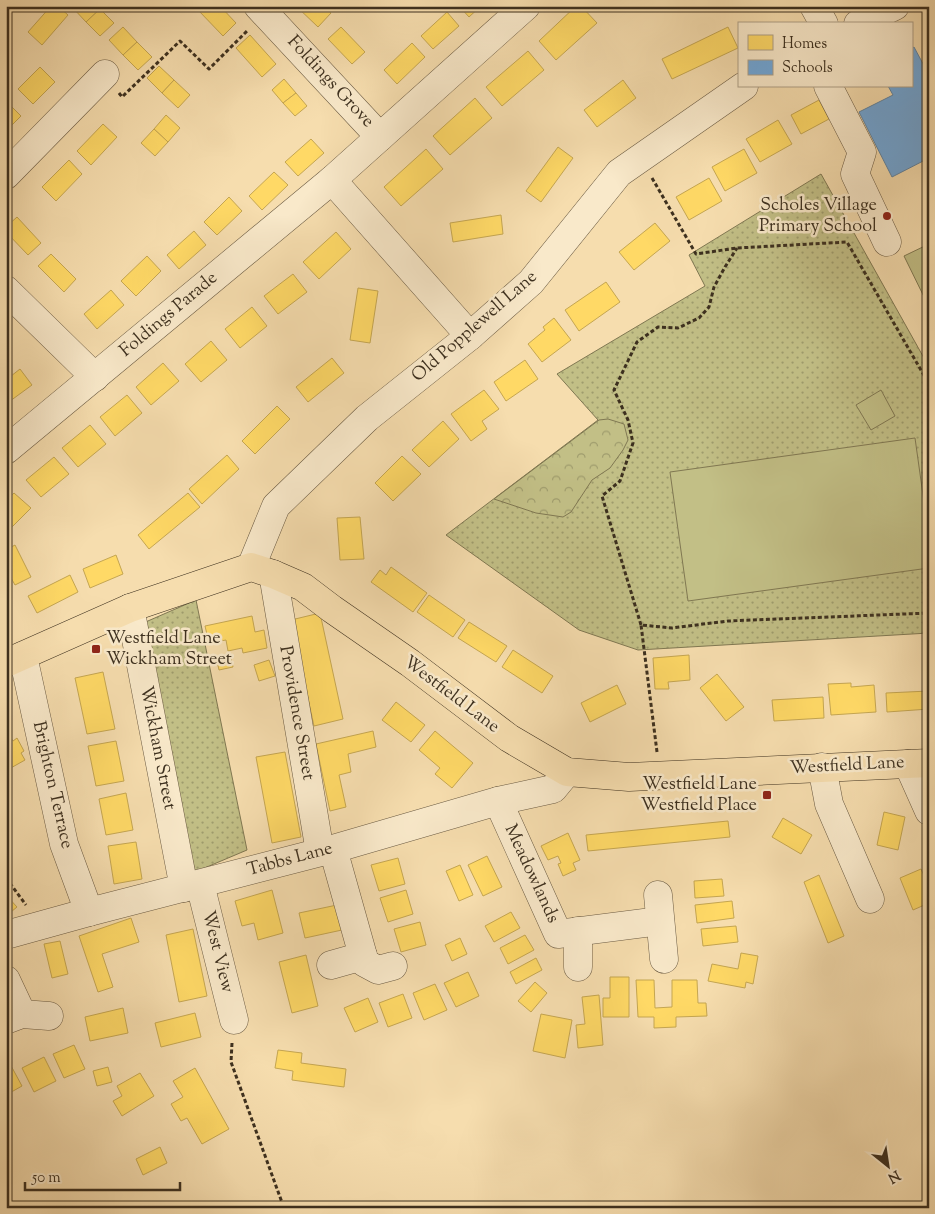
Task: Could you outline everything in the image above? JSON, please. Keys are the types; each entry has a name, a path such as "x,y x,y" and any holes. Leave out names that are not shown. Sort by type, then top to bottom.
{"main road":[{"path":"15,659 130,608 262,571"},
{"name":"Westfield Lane","path":"262,571 303,587 410,663 509,738 567,772 629,777 918,763"}],"street":[{"name":"Foldings Parade","path":"6,450 332,180 526,6"},
{"path":"814,6 823,22"},
{"path":"862,22 895,6"},
{"name":"Foldings Grove","path":"262,10 380,137"},
{"path":"6,175 105,74"},
{"name":"Old Popplewell Lane","path":"262,571 276,506 367,418 470,336 531,282 619,173 741,88"},
{"path":"829,88 862,152 856,174 888,242"},
{"path":"332,180 470,336"},
{"path":"6,290 95,377"},
{"name":"Providence Street","path":"262,571 327,851 364,960"},
{"name":"Wickham Street","path":"130,608 192,886"},
{"name":"Brighton Terrace","path":"15,659 64,844 89,912"},
{"path":"918,763 929,811"},
{"path":"822,767 829,804 870,898"},
{"name":"Tabbs Lane","path":"6,936 89,912 327,851 498,801 553,789 567,772"},
{"name":"Meadowlands","path":"498,801 558,934 578,931 659,908 664,959"},
{"name":"West View","path":"192,886 234,1020"},
{"path":"578,931 578,967"},
{"path":"331,965 364,960 378,970 392,966"},
{"path":"6,980 14,1017 49,1016"}],"path":[{"path":"105,74 122,97 180,40 209,69 262,10"},
{"path":"641,158 696,254 737,248 847,242 929,384"},
{"path":"660,775 641,625 602,496 620,481 633,442 628,420 614,390 636,342 658,327 678,328 699,318 709,307 714,286 737,248"},
{"path":"641,625 672,628 728,621 929,613"},
{"path":"6,878 42,926"},
{"path":"234,1020 231,1062 284,1208"}],"green space":[{"path":"821,174 929,367 929,633 638,650 579,630 446,535 598,420 557,374 705,286 689,255"},
{"path":"929,244 929,307 904,256"},
{"path":"881,390 895,416 871,430 856,405"},
{"path":"608,419 624,424 628,440 610,468 592,480 571,512 563,517 536,513 494,499 599,420"},
{"path":"915,438 929,538 929,568 688,601 670,472"},
{"path":"196,600 247,850 195,872 141,624"}],"building: Homes":[{"path":"51,6 58,6 68,15 42,45 28,32"},
{"path":"75,6 98,6 100,9 86,22 73,8"},
{"path":"202,6 220,6 236,23 223,36 198,10"},
{"path":"296,6 323,6 331,13 318,27"},
{"path":"459,6 481,6 469,17"},
{"path":"576,6 581,6 597,23 556,60 539,41"},
{"path":"100,9 114,23 100,36 86,22"},
{"path":"447,12 459,26 433,49 421,36"},
{"path":"123,27 137,42 123,55 109,40"},
{"path":"341,27 365,52 352,64 328,39"},
{"path":"728,27 738,48 672,79 662,59"},
{"path":"250,35 276,64 262,77 236,48"},
{"path":"137,42 152,57 138,70 123,55"},
{"path":"412,43 425,57 397,84 384,70"},
{"path":"528,51 544,70 502,106 486,87"},
{"path":"159,66 174,80 162,93 147,78"},
{"path":"40,67 55,82 33,104 18,89"},
{"path":"284,79 296,93 283,103 272,90"},
{"path":"174,80 190,95 178,108 162,93"},
{"path":"623,80 636,98 597,127 584,110"},
{"path":"296,93 307,106 295,116 283,103"},
{"path":"475,98 492,118 450,155 433,136"},
{"path":"819,100 829,119 801,134 791,115"},
{"path":"6,103 21,116 6,131"},
{"path":"166,115 180,128 168,142 154,129"},
{"path":"778,120 792,144 760,162 746,139"},
{"path":"103,124 117,137 91,165 77,151"},
{"path":"154,129 168,142 155,156 141,143"},
{"path":"311,139 324,153 298,176 285,162"},
{"path":"558,147 573,158 541,202 526,191"},
{"path":"426,149 443,169 401,206 384,187"},
{"path":"744,149 757,173 725,191 712,167"},
{"path":"69,160 82,174 56,201 42,187"},
{"path":"274,172 288,185 262,210 249,196"},
{"path":"709,178 722,201 689,220 676,197"},
{"path":"229,197 242,211 217,235 204,222"},
{"path":"501,215 503,234 453,242 450,223"},
{"path":"17,217 41,243 28,255 6,232 6,227"},
{"path":"655,223 670,241 634,270 619,252"},
{"path":"194,231 206,245 179,269 167,255"},
{"path":"336,232 351,249 319,279 303,262"},
{"path":"51,254 76,279 64,292 38,266"},
{"path":"147,256 161,271 136,296 121,281"},
{"path":"293,274 307,292 278,314 264,296"},
{"path":"606,282 620,302 579,331 565,310"},
{"path":"358,288 378,291 370,343 350,340"},
{"path":"111,290 124,305 97,329 84,314"},
{"path":"252,307 267,326 240,348 225,329"},
{"path":"554,318 571,340 542,362 528,344 545,330 543,327"},
{"path":"211,341 227,360 201,382 185,364"},
{"path":"332,358 344,373 308,402 296,387"},
{"path":"525,360 538,379 506,401 494,382"},
{"path":"163,363 179,381 151,405 136,387"},
{"path":"20,369 32,385 6,404 6,380"},
{"path":"484,390 499,409 482,421 487,429 471,441 451,414"},
{"path":"127,395 142,413 115,436 100,417"},
{"path":"277,406 290,419 255,454 242,441"},
{"path":"443,421 459,439 429,467 412,450"},
{"path":"90,425 106,444 78,467 62,448"},
{"path":"227,455 239,469 202,504 189,489"},
{"path":"402,456 421,474 393,501 375,483"},
{"path":"54,457 69,474 41,497 26,480"},
{"path":"14,493 31,508 6,533 6,501"},
{"path":"188,493 200,507 149,549 138,535"},
{"path":"360,517 364,559 340,560 337,518"},
{"path":"15,545 31,577 15,585 6,569 6,550"},
{"path":"116,555 123,574 90,588 83,569"},
{"path":"391,567 427,593 413,612 371,582 380,570 386,575"},
{"path":"70,575 78,592 37,613 28,596"},
{"path":"429,595 465,620 453,637 417,612"},
{"path":"320,613 343,719 314,726 291,620"},
{"path":"252,616 255,632 264,630 267,648 243,653 242,648 228,651 226,640 209,643 205,626"},
{"path":"469,622 507,646 496,662 458,638"},
{"path":"513,650 553,676 542,693 502,667"},
{"path":"230,654 233,667 219,670 216,657"},
{"path":"689,655 690,680 668,682 669,689 655,689 653,658"},
{"path":"269,660 275,676 259,681 254,665"},
{"path":"103,672 115,729 87,734 75,678"},
{"path":"717,674 744,707 726,721 700,688"},
{"path":"851,683 851,687 874,685 876,712 831,715 828,684"},
{"path":"617,685 626,704 590,722 581,703"},
{"path":"929,691 929,709 887,712 886,693"},
{"path":"823,697 824,718 774,721 772,700"},
{"path":"396,702 425,725 411,742 382,720"},
{"path":"373,731 376,747 348,754 351,772 339,775 346,807 330,811 316,744"},
{"path":"435,731 473,763 452,788 435,774 440,768 419,750"},
{"path":"8,733 13,741 17,738 24,751 21,753 25,760 9,769 6,765 6,734"},
{"path":"116,741 124,781 96,786 88,746"},
{"path":"285,752 301,837 272,843 256,757"},
{"path":"126,793 133,830 106,835 99,799"},
{"path":"884,812 905,817 898,850 877,845"},
{"path":"783,818 812,835 801,854 772,837"},
{"path":"728,821 730,837 588,851 586,835"},
{"path":"568,833 580,860 573,863 576,870 563,876 558,864 561,863 558,856 548,860 541,846"},
{"path":"136,842 142,879 114,884 108,846"},
{"path":"487,856 502,887 483,896 468,865"},
{"path":"398,858 405,884 379,891 371,865"},
{"path":"460,865 473,895 459,901 446,871"},
{"path":"921,869 929,887 929,903 913,910 900,878"},
{"path":"819,875 844,936 828,943 804,882"},
{"path":"722,879 724,896 695,898 694,881"},
{"path":"272,890 283,933 258,940 254,923 242,926 235,901"},
{"path":"406,890 413,914 388,922 380,898"},
{"path":"6,895 17,907 6,916"},
{"path":"732,901 734,918 697,923 695,905"},
{"path":"337,905 342,930 305,938 299,913"},
{"path":"511,912 520,928 494,942 485,926"},
{"path":"131,918 139,942 102,954 113,987 98,992 79,936"},
{"path":"420,922 426,945 401,952 394,929"},
{"path":"736,926 738,942 703,946 701,929"},
{"path":"193,929 207,996 179,1002 166,935"},
{"path":"525,935 534,950 508,964 500,948"},
{"path":"460,938 467,954 452,961 445,945"},
{"path":"60,941 68,974 52,978 44,944"},
{"path":"741,953 758,956 753,984 746,982 745,988 708,981 712,964 738,969"},
{"path":"306,955 318,1006 292,1013 279,962"},
{"path":"536,958 542,970 516,984 510,972"},
{"path":"468,972 479,996 456,1007 444,983"},
{"path":"610,977 629,977 629,1017 603,1017 603,998 610,998"},
{"path":"636,980 654,980 655,1008 672,1007 672,980 697,980 698,1003 706,1003 707,1016 676,1017 676,1027 654,1028 654,1017 638,1017"},
{"path":"535,982 547,993 531,1012 518,1001"},
{"path":"435,984 447,1010 424,1020 413,993"},
{"path":"403,994 412,1018 388,1027 379,1003"},
{"path":"599,995 603,1045 578,1048 576,1025 585,1024 582,997"},
{"path":"368,998 378,1022 355,1032 344,1008"},
{"path":"123,1008 128,1033 90,1041 85,1017"},
{"path":"195,1013 201,1037 161,1047 155,1023"},
{"path":"541,1014 572,1020 565,1058 533,1051"},
{"path":"74,1045 85,1069 64,1078 53,1054"},
{"path":"278,1050 302,1053 301,1063 346,1069 344,1087 292,1080 293,1071 275,1068"},
{"path":"44,1057 56,1081 34,1092 22,1068"},
{"path":"9,1062 22,1086 6,1095 6,1064"},
{"path":"108,1067 112,1082 97,1086 93,1071"},
{"path":"195,1068 229,1129 202,1144 187,1118 181,1121 171,1104 183,1097 173,1081"},
{"path":"140,1073 154,1096 122,1116 113,1101 122,1096 117,1086"},
{"path":"160,1147 167,1163 143,1175 136,1159"}],"building: Schools":[{"path":"914,47 929,75 929,158 892,177 859,112 893,95 889,88 912,88 912,48"}],"place":[{"name":"Scholes Village Primary School","path":"887,216"},
{"name":"Westfield Lane Wickham Street","path":"96,649"},
{"name":"Westfield Lane Westfield Place","path":"767,795"}]}
